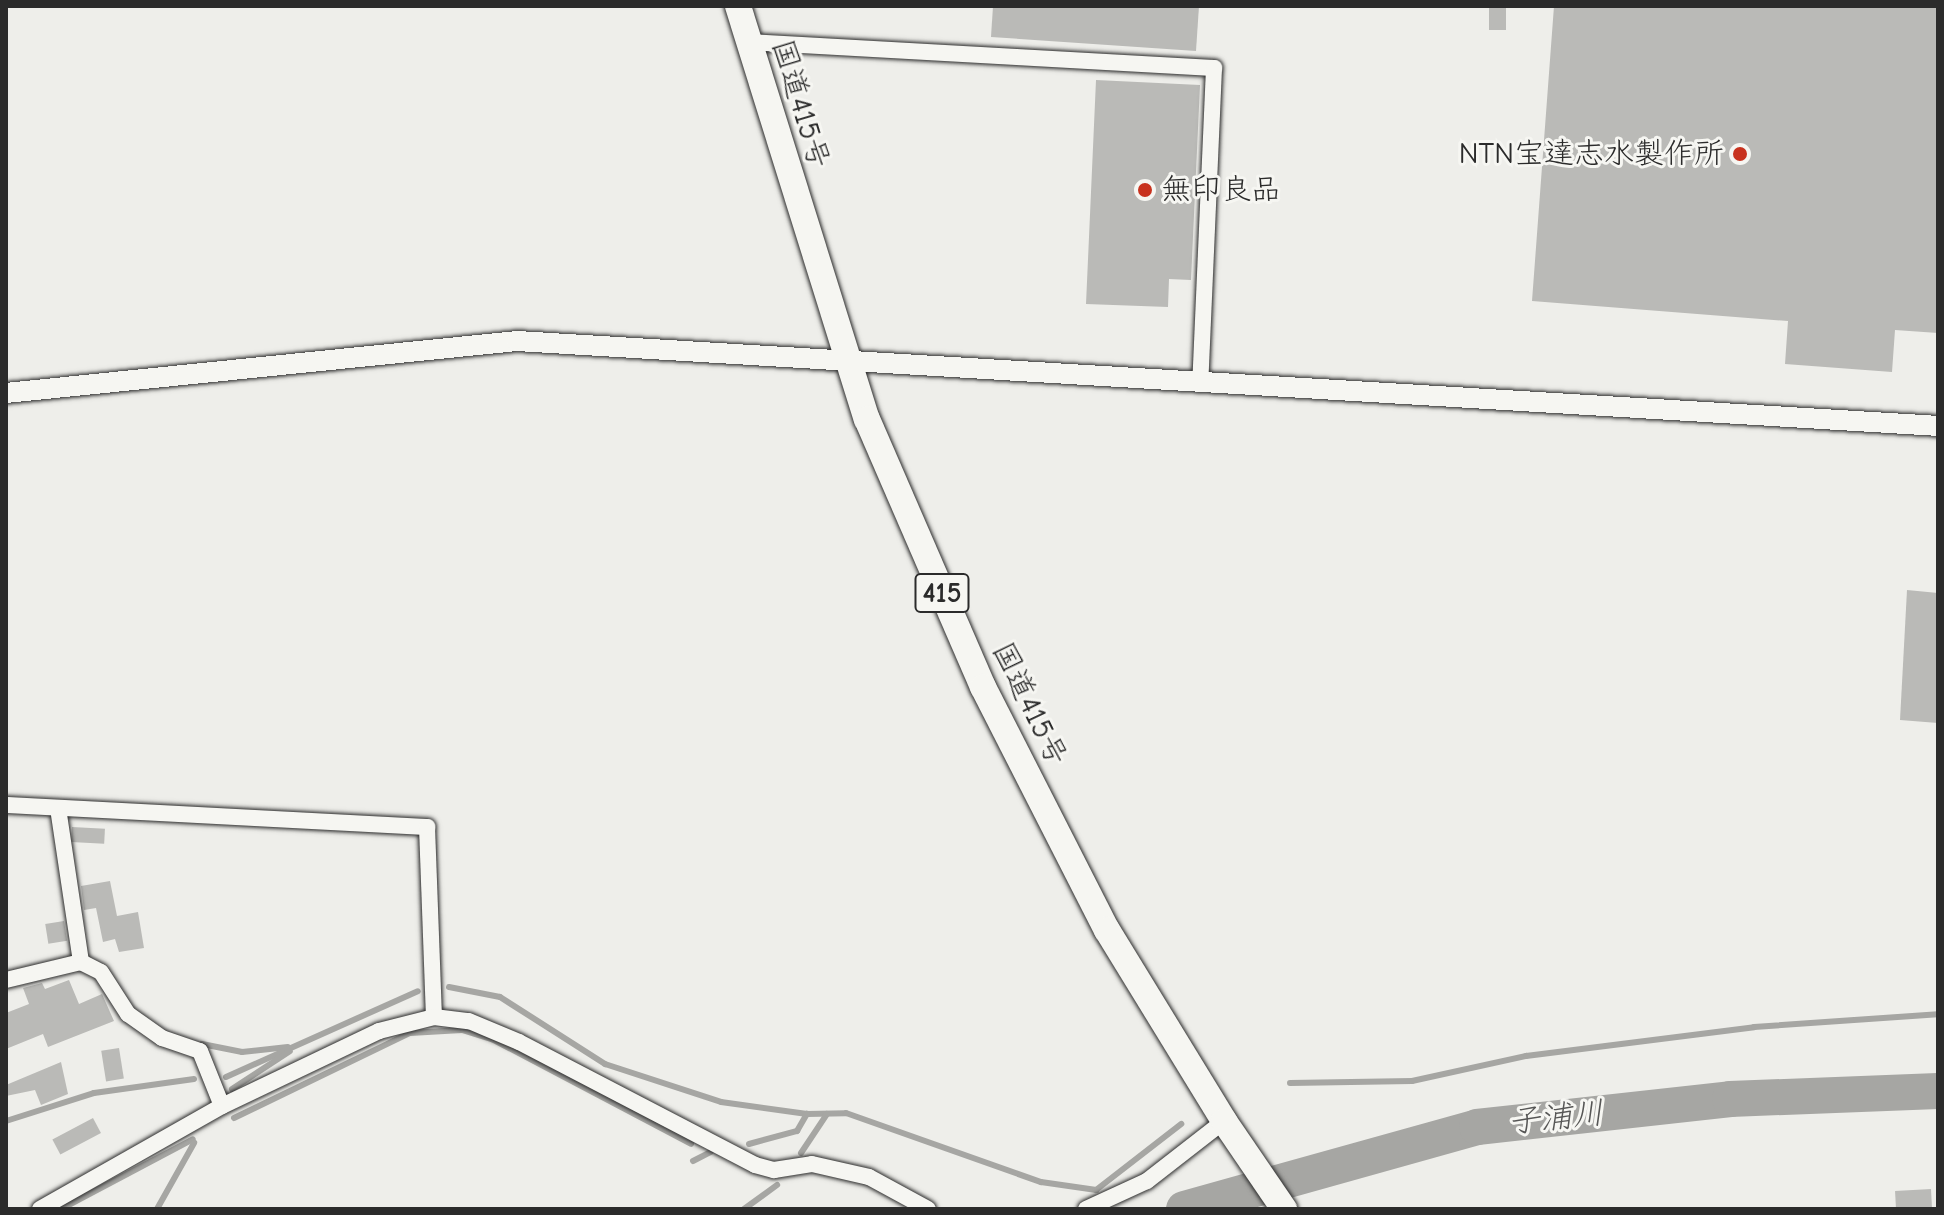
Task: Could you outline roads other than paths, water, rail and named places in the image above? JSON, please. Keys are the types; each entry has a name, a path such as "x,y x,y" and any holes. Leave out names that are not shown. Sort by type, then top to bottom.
{"highway":[{"name":"国道415号","path":"738,6 867,419 983,687 1107,930 1230,1131 1284,1209"}],"street":[{"path":"747,42 1214,68 1200,383"},
{"path":"6,393 517,341 849,364 1938,426"},
{"path":"6,805 427,827 434,1017"},
{"path":"58,808 81,962"},
{"path":"6,980 81,962 101,972 128,1014 162,1038 200,1051 222,1106"},
{"path":"40,1209 222,1106 379,1031 434,1017 469,1021 519,1042 755,1165 774,1170 812,1164 869,1177 928,1209"},
{"path":"1086,1209 1147,1181 1230,1131"}],"waterway":[{"path":"449,987 500,997 605,1064 721,1102 807,1114 846,1113 1041,1182 1096,1190 1181,1124"},
{"path":"226,1077 418,991"},
{"path":"1290,1083 1412,1081 1526,1056 1754,1027 1938,1014"},
{"path":"234,1118 410,1033 462,1030 492,1039 691,1144"},
{"path":"202,1044 242,1052 288,1047"},
{"path":"232,1089 290,1051"},
{"path":"6,1121 94,1093 194,1079"},
{"name":"子浦川","path":"1184,1209 1477,1127 1730,1099 1938,1091"},
{"path":"749,1144 797,1131 807,1114"},
{"path":"801,1153 827,1114"},
{"path":"61,1209 193,1139"},
{"path":"157,1209 194,1143"},
{"path":"693,1161 711,1152"},
{"path":"744,1209 777,1185"}],"place":[{"name":"NTN宝達志水製作所","path":"1740,154"},
{"name":"無印良品","path":"1145,190"}]}
